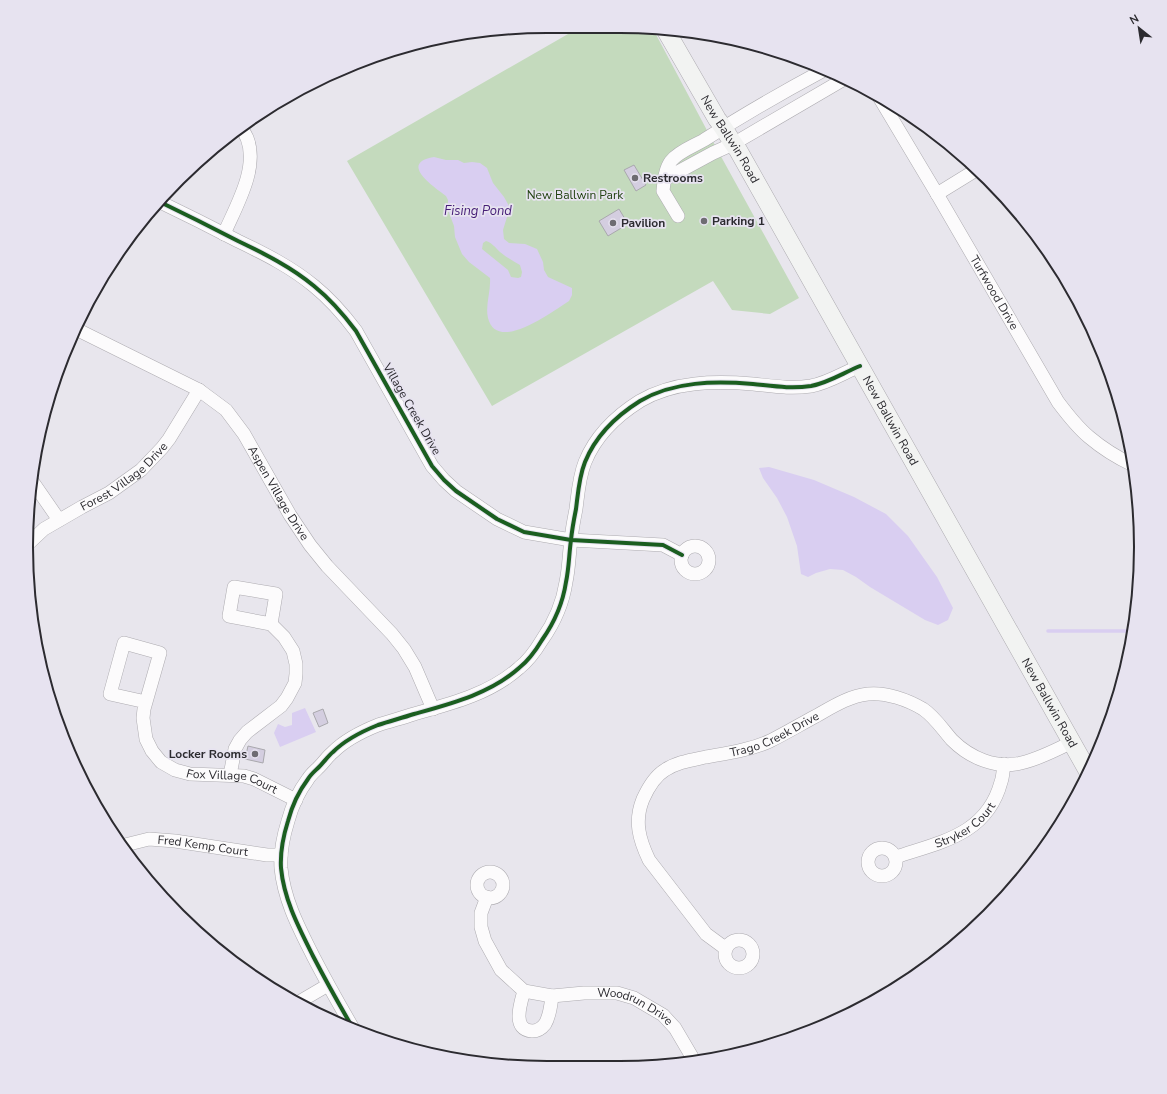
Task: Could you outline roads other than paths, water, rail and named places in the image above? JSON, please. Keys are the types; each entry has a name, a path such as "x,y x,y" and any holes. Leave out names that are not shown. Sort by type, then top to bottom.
{"main road":[{"name":"New Ballwin Road","path":"669,35 717,119 738,150 1085,766"}],"street":[{"path":"678,216 663,191 667,168 671,161 723,127 791,87 819,73"},
{"path":"665,178 733,144 839,82"},
{"name":"Turfwood Drive","path":"885,107 1058,402 1089,436 1127,461"},
{"path":"224,234 248,177 250,161 249,148 247,138 244,132"},
{"path":"937,194 971,173"},
{"name":"Village Creek Drive","path":"165,204 276,260 316,287 356,331 432,466 456,491 497,519 524,532 571,540 663,546 682,555"},
{"name":"Aspen Village Drive","path":"81,331 199,390 226,410 244,434 300,531 327,566 392,634 404,649 433,709"},
{"path":"349,1022 328,985 296,922 288,902 281,869 284,834 296,800 308,778 347,740 378,725 475,695 519,669 531,656 546,633 563,597 567,580 580,478 584,464 601,432 612,422 642,400 674,387 696,383 734,383 775,387 812,385 829,381 860,366"},
{"name":"Forest Village Drive","path":"33,539 44,528 82,506 109,493 141,470 169,439 199,390"},
{"path":"36,487 59,520"},
{"path":"230,775 235,750 240,740 247,732 281,706 295,683 296,664 293,651 284,636 271,624"},
{"name":"Fox Village Court","path":"146,702 110,694 124,643 160,653 143,718 146,739 152,751 161,762 175,770 190,774 244,776 254,779 296,800"},
{"name":"Trago Creek Drive","path":"726,948 706,934 649,860 642,847 638,833 638,817 641,804 651,783 664,770 690,760 759,746 842,701 869,694 894,696 915,705 927,713 954,741 978,759 987,762 1020,764 1072,742"},
{"name":"Stryker Court","path":"896,857 957,836 976,824 992,804 1002,782 1004,764"},
{"name":"Fred Kemp Court","path":"128,844 149,839 175,841 267,855 281,855"},
{"path":"487,897 481,913 481,927 485,941 501,970 524,991 519,1016 523,1027 527,1030 533,1031 545,1024 548,1019 552,996"},
{"path":"304,999 328,985"},
{"name":"Woodrun Drive","path":"524,991 552,996 584,993 617,994 634,998 663,1015 667,1019 675,1028 692,1056"}],"water":[{"name":"Fising Pond","path":"434,157 446,160 458,160 464,163 480,163 487,168 493,183 509,206 503,230 504,239 509,243 525,244 537,249 548,277 572,288 572,295 569,301 526,327 513,331 502,332 493,328 487,313 490,278 469,262 462,254 455,237 454,226 448,210 448,200 446,196 427,181 419,170 419,164 424,160","holes":["486,241 505,256 520,265 522,272 521,277 511,277 508,270 482,249 483,243"]},
{"path":"769,467 814,480 854,497 886,514 908,536 937,577 953,608 948,620 938,625 925,620 843,570 830,569 808,577 801,574 797,546 787,517 777,498 763,478 759,468"},
{"path":"305,708 316,732 280,747 274,733 278,724 285,727 292,725 292,713"}],"waterway":[{"path":"1048,631 1127,631"}],"place":[{"name":"Restrooms","path":"635,178"},
{"name":"Parking 1","path":"704,221"},
{"name":"Pavilion","path":"613,223"},
{"name":"Locker Rooms","path":"255,754"}],"park label":[{"name":"New Ballwin Park","path":"575,195"}]}
